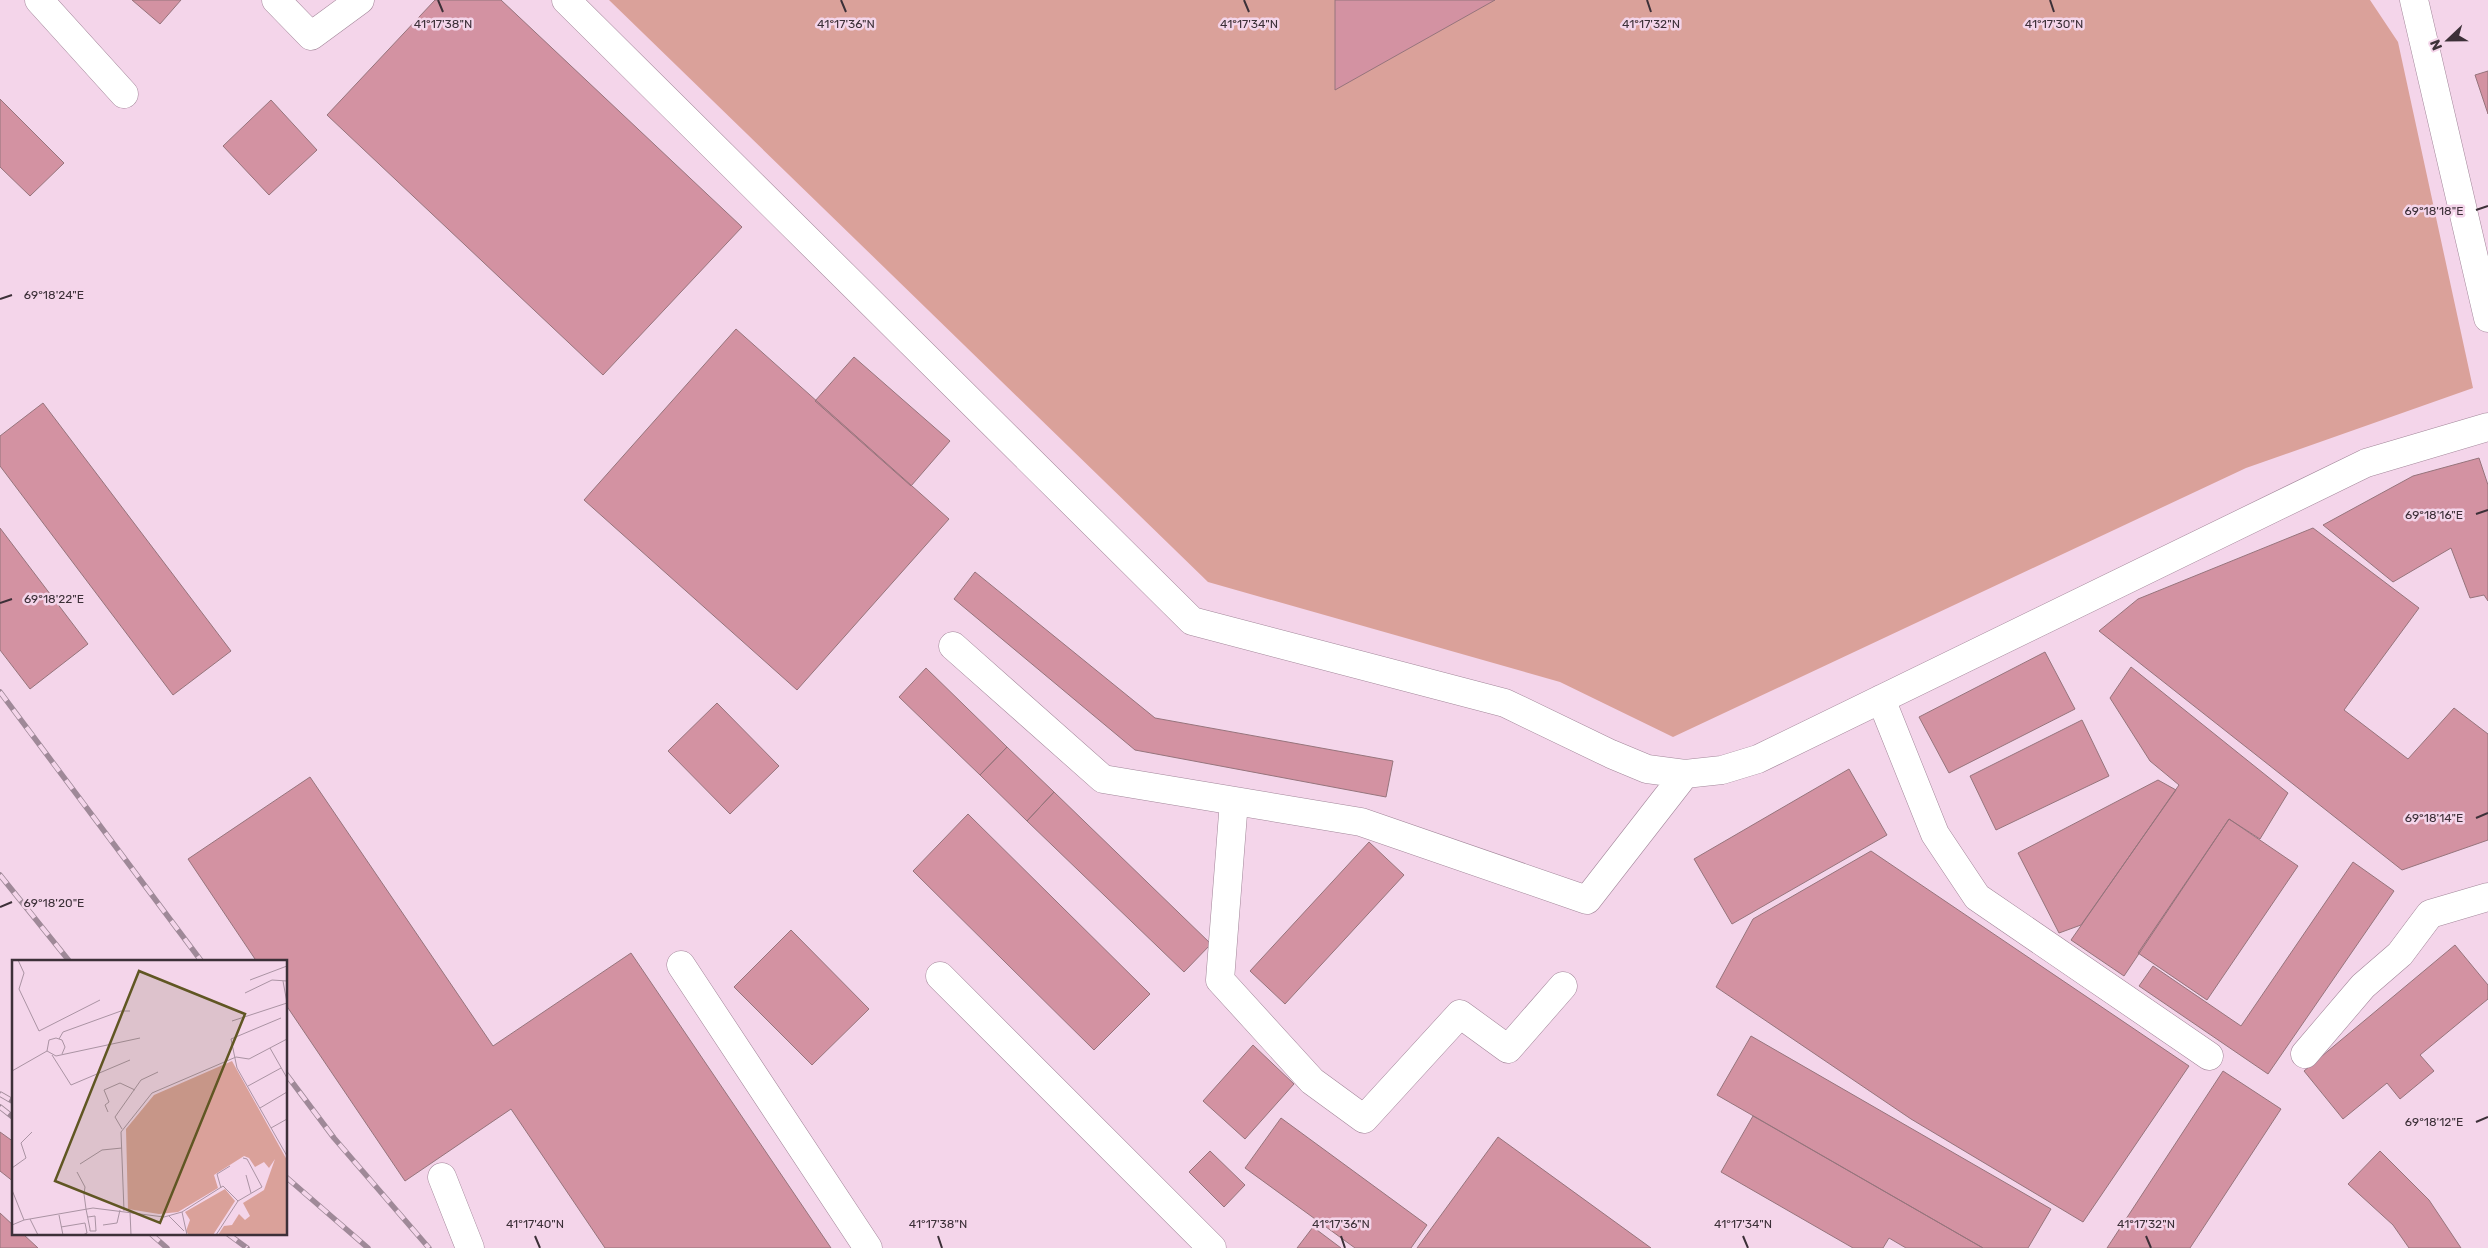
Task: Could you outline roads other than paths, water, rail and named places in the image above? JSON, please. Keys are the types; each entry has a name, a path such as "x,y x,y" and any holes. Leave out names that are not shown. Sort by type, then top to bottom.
{"street":[{"path":"39,0 124,94"},
{"path":"276,0 311,36 360,0"},
{"path":"566,0 1192,621 1504,703 1647,769 1685,774 1722,770 1758,759 2366,464 2488,427"},
{"path":"2414,0 2488,318"},
{"path":"953,646 1103,779 1361,822 1587,900 1685,774"},
{"path":"1881,699 1934,834 1977,897 2208,1056"},
{"path":"1234,801 1220,980 1312,1081 1364,1118 1460,1014 1508,1050 1563,986"},
{"path":"2305,1054 2363,986 2400,954 2430,914 2488,897"},
{"path":"681,965 868,1248"},
{"path":"940,976 1212,1248"},
{"path":"442,1177 470,1248"}],"railway":[{"path":"0,692 201,960"},
{"path":"0,875 68,960"},
{"path":"288,1077 334,1138 429,1248"},
{"path":"0,1094 12,1101"},
{"path":"0,1107 12,1116"},
{"path":"288,1179 368,1248"},
{"path":"153,1236 167,1248"},
{"path":"231,1236 247,1248"}]}
